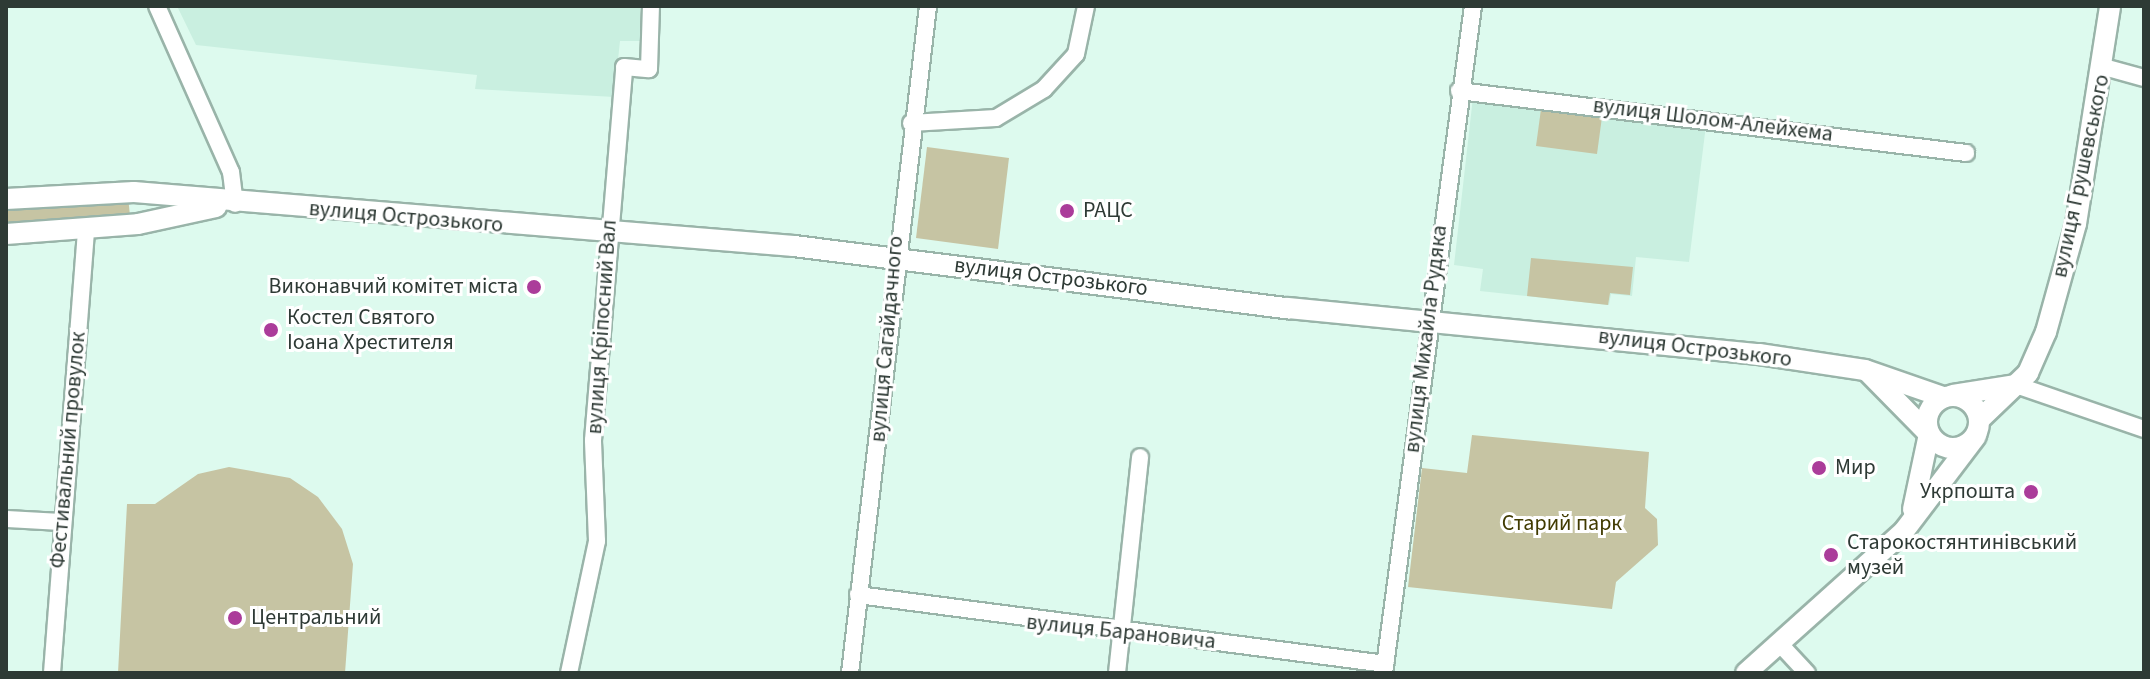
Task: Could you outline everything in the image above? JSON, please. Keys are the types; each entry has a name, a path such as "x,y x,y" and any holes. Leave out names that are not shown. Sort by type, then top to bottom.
{"main road":[{"name":"вулиця Грушевського","path":"1746,673 1904,531 1978,428 2016,385 2046,332 2071,245 2104,67 2110,6"},
{"name":"вулиця Острозького","path":"6,199 134,192 235,204 608,231 894,257 1865,370 1948,396"},
{"path":"134,192 144,207 138,224"},
{"name":"вулиця Острозького","path":"6,234 138,224 235,204"},
{"path":"1865,370 1929,434 1948,448 1978,428 1967,400 1948,396"},
{"path":"1904,531 1929,434 1927,417 1948,396 2016,385"}],"street":[{"path":"157,6 231,172 235,204"},
{"name":"вулиця Кріпосний Вал","path":"569,673 597,541 593,440 624,67 649,69 651,6"},
{"name":"вулиця Сагайдачного","path":"850,673 894,257 928,6"},
{"path":"911,123 996,118 1044,89 1076,54 1086,6"},
{"name":"вулиця Михайла Рудяка","path":"1385,668 1428,319 1473,6"},
{"path":"2104,67 2144,78"},
{"name":"вулиця Шолом-Алейхема","path":"1459,91 1966,153"},
{"name":"Фестивальний провулок","path":"52,673 86,228"},
{"path":"2016,385 2144,429"},
{"path":"1117,673 1140,457"},
{"path":"6,519 62,522"},
{"name":"вулиця Барановича","path":"858,595 1385,668"},
{"path":"1779,643 1807,673"}],"shaded area":[{"path":"177,6 640,6 641,41 620,41 614,97 475,89 477,75 196,45"},
{"path":"1473,97 1706,125 1689,262 1636,257 1632,296 1611,294 1609,305 1480,291 1483,269 1454,265"}],"green space":[{"path":"1541,109 1602,117 1597,154 1536,146"},
{"path":"927,147 1009,158 998,249 916,238"},
{"path":"128,196 130,216 6,225 6,206"},
{"path":"1531,258 1633,267 1630,295 1610,293 1608,305 1527,296"},
{"name":"Старий парк","path":"1472,435 1649,452 1645,508 1657,519 1658,545 1616,582 1612,609 1408,587 1422,468 1467,473"},
{"name":"Центральний","path":"229,467 290,478 318,497 342,529 353,564 345,673 118,673 127,504 155,504 198,474"}],"place":[{"name":"РАЦС","path":"1067,211"},
{"name":"Виконавчий комітет міста","path":"534,287"},
{"name":"Костел Святого Іоана Хрестителя","path":"271,330"},
{"name":"Мир","path":"1819,468"},
{"name":"Укрпошта","path":"2031,492"},
{"name":"Старокостянтинівський музей","path":"1831,555"},
{"name":"Центральний","path":"235,618"}]}
